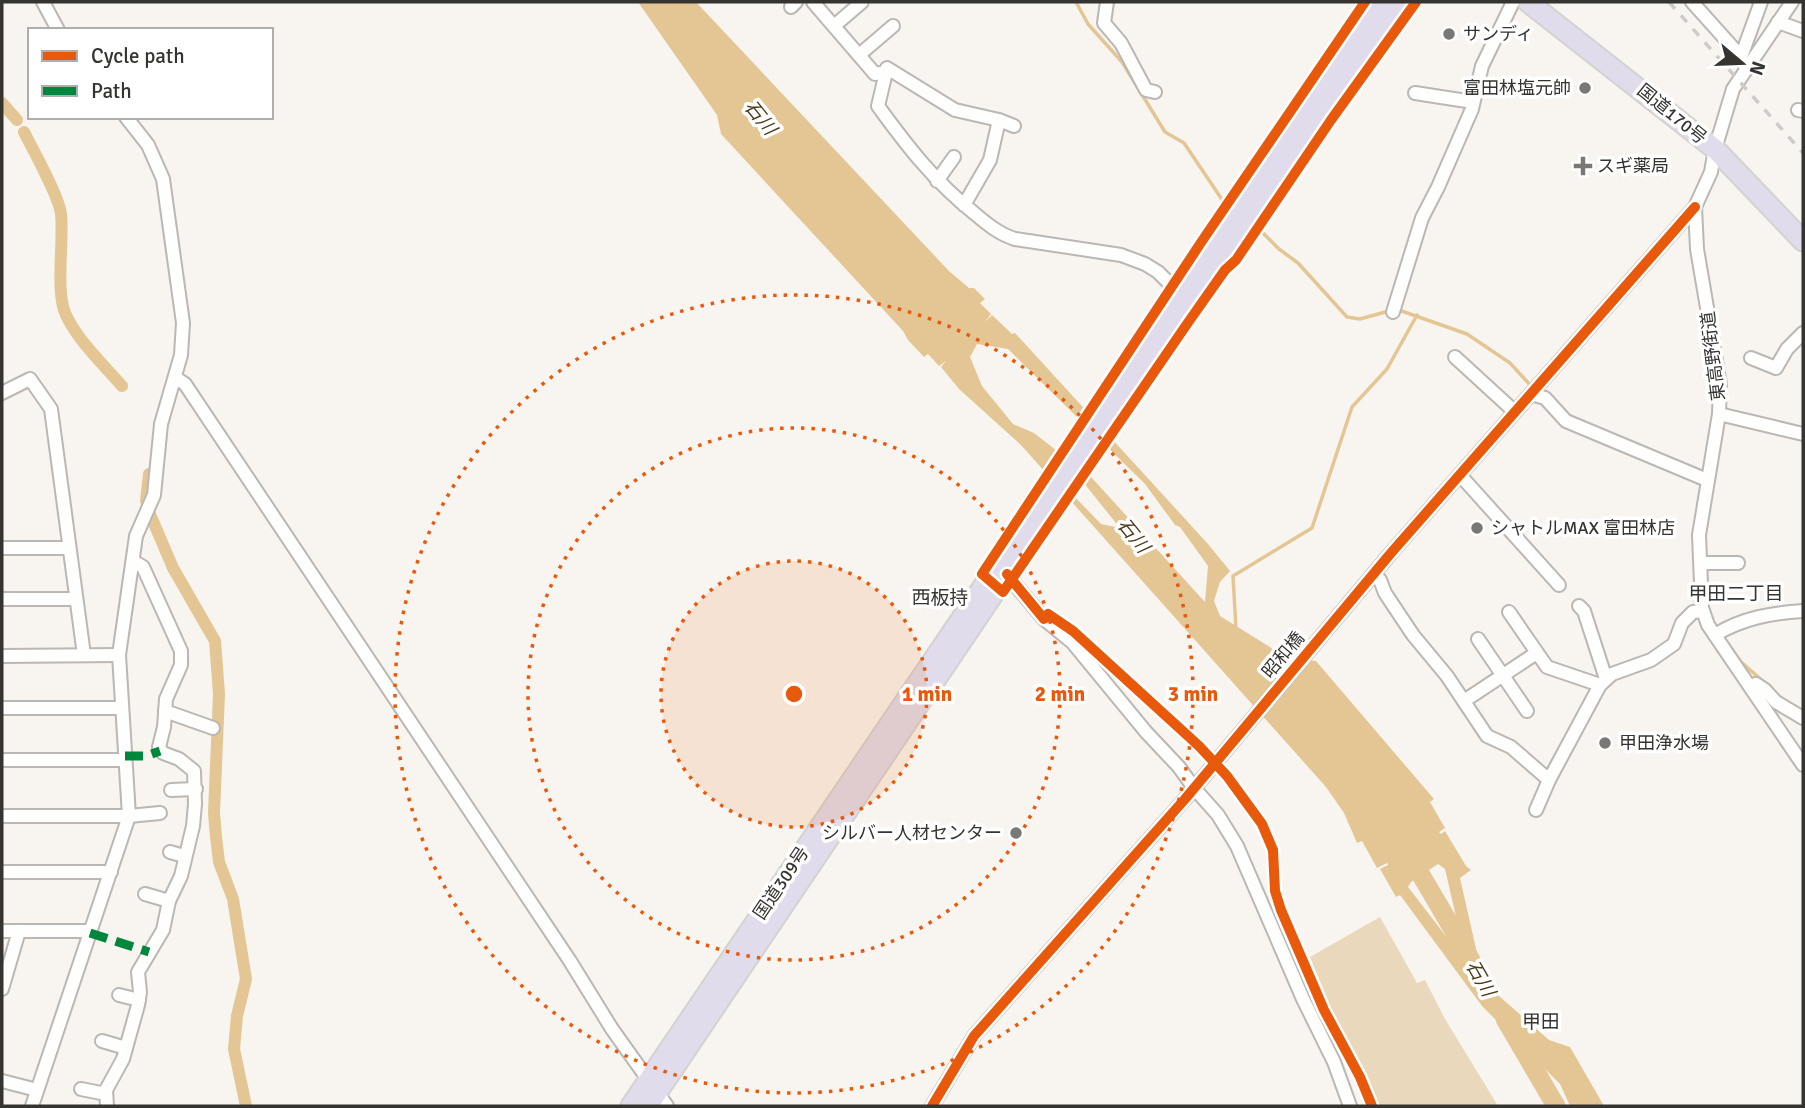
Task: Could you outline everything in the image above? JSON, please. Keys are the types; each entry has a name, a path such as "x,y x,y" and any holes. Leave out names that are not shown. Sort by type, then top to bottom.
{"highway":[{"path":"1180,304 1378,2"},
{"path":"1180,304 1400,2"},
{"name":"国道170号","path":"1528,2 1715,149 1803,241"},
{"name":"国道309号","path":"631,1106 655,1096 1180,304"}],"street":[{"path":"43,2 57,28"},
{"path":"813,2 875,74 886,72"},
{"path":"834,26 862,2"},
{"path":"1106,2 1104,23 1121,43 1146,90 1155,92"},
{"path":"1393,312 1422,218 1438,187 1473,102 1482,66 1513,2"},
{"name":"東高野街道","path":"1761,2 1715,149 1711,172 1695,207 1697,249 1719,371 1719,414 1699,535 1703,611 1714,635 1751,688 1756,684 1776,702 1803,718"},
{"path":"1694,3 1744,63 1792,2"},
{"path":"1778,22 1803,31"},
{"path":"859,55 893,26"},
{"path":"1014,126 955,110 887,68 878,106 937,181 964,205 1001,234 1015,239 1121,255 1144,264 1158,272 1180,304"},
{"path":"1415,93 1473,102"},
{"path":"32,1106 129,816 119,655 138,526 153,495 161,424 176,377 183,323 163,179 148,145 128,119"},
{"path":"964,205 990,160 999,120"},
{"path":"937,181 954,157"},
{"name":"昭和橋","path":"932,1106 974,1036 1195,787 1371,577 1695,207"},
{"path":"1751,358 1776,368 1787,349 1803,333"},
{"path":"1455,358 1515,412"},
{"path":"176,377 185,384 562,950 655,1096"},
{"path":"2,393 30,379 51,409 84,655"},
{"path":"1534,391 1545,398 1566,421 1707,482"},
{"path":"1719,414 1803,435"},
{"path":"1460,475 1559,585"},
{"path":"2,548 69,548"},
{"path":"81,1088 106,1100 109,1082 119,1070 139,1000 138,972 163,930 169,901 181,876 193,826 196,789 194,771 179,759 160,751 159,747 166,699 181,665 181,651 143,567 132,561"},
{"path":"1701,563 1738,563"},
{"path":"1005,565 1044,619 1072,642 1222,821 1237,846 1303,999 1334,1062 1350,1106"},
{"path":"1371,577 1380,580 1385,593 1413,635 1464,701 1487,736 1511,747 1549,780"},
{"path":"2,599 76,599"},
{"path":"1579,606 1584,611 1603,682"},
{"path":"1536,810 1549,780 1603,682 1612,674 1651,660 1674,644 1682,623 1693,612 1703,611"},
{"path":"1714,635 1752,618 1772,613 1803,611"},
{"path":"1509,612 1546,667 1603,682"},
{"path":"1478,639 1527,711"},
{"path":"1464,701 1535,653"},
{"path":"2,656 119,655"},
{"path":"1751,688 1803,765"},
{"path":"2,708 122,708"},
{"path":"165,711 213,728"},
{"path":"2,760 125,760"},
{"path":"171,790 196,789"},
{"path":"2,816 129,816 160,813"},
{"path":"170,852 184,856"},
{"path":"2,872 111,872"},
{"path":"145,894 169,901"},
{"path":"2,931 91,931"},
{"path":"2,989 19,931"},
{"path":"119,995 139,1000"},
{"path":"102,1041 126,1048"},
{"path":"2,1081 37,1090"}],"shaded area":[{"path":"1380,917 1417,983 1425,980 1445,1019 1498,1106 1377,1106 1331,1009 1310,957"}],"water":[{"path":"638,2 696,2 949,271 985,299 980,303 991,314 985,322 992,315 1012,334 1015,333 1208,544 1230,571 1220,582 1214,601 1220,616 1286,657 1316,661 1434,799 1430,802 1445,828 1439,832 1441,834 1445,831 1471,870 1460,878 1481,971 1498,995 1549,1040 1570,1047 1604,1106 1570,1106 1560,1084 1482,1006 1400,895 1396,897 1380,869 1388,865 1387,863 1377,868 1362,841 1357,843 1344,813 1326,787 1021,445 959,389 941,367 946,361 939,366 928,354 924,357 721,134 717,115","holes":["977,344 1008,349 1145,484 1208,566 1205,602 1092,478 1034,433 1013,424 982,386 970,357","1047,468 1083,482 1120,528 1101,524","1438,864 1445,869 1457,921 1459,953 1408,887 1411,882"]}],"waterway":[{"path":"1076,2 1088,24 1122,62 1165,132 1184,143 1223,201"},
{"path":"2,103 17,120"},
{"path":"24,132 51,185 61,214 61,294 66,315 84,343 122,386"},
{"path":"1261,231 1298,263 1347,317 1360,319 1389,311"},
{"path":"1396,309 1467,334 1510,363 1532,387"},
{"path":"1236,629 1233,576 1312,528 1352,407 1387,369 1417,315"},
{"path":"146,501 149,474"},
{"path":"150,514 173,568 215,641 219,694 214,813 219,862 233,899 246,979 237,1016 234,1049 246,1106"},
{"path":"1706,568 1707,588"},
{"path":"1733,652 1765,683"},
{"name":"石川","path":"1408,853 1471,960"},
{"name":"石川","path":"1505,1019 1556,1106"}],"railway":[{"path":"1669,2 1803,153"}],"marked path":[{"path":"125,756 146,756 160,751"},
{"path":"90,933 149,952"}],"cycle path":[{"path":"1365,2 1202,241 982,574 1003,592 1187,324 1225,270 1236,260 1331,120 1416,2"},
{"path":"932,1106 974,1036 1185,799 1391,553 1695,207"},
{"path":"1007,574 1044,619 1048,614 1073,631 1199,746 1227,776 1262,824 1273,850 1275,891 1281,910 1324,1010 1360,1077 1372,1106"}],"place":[{"name":"サンディ","path":"1449,34"},
{"name":"富田林塩元帥","path":"1585,88"},
{"name":"スギ薬局","path":"1583,166"},
{"name":"シャトルMAX 富田林店","path":"1477,528"},
{"name":"甲田浄水場","path":"1605,743"},
{"name":"シルバー人材センター","path":"1016,833"}],"district":[{"name":"甲田二丁目","path":"1736,593"},
{"name":"西板持","path":"940,597"},
{"name":"甲田","path":"1541,1021"}]}
